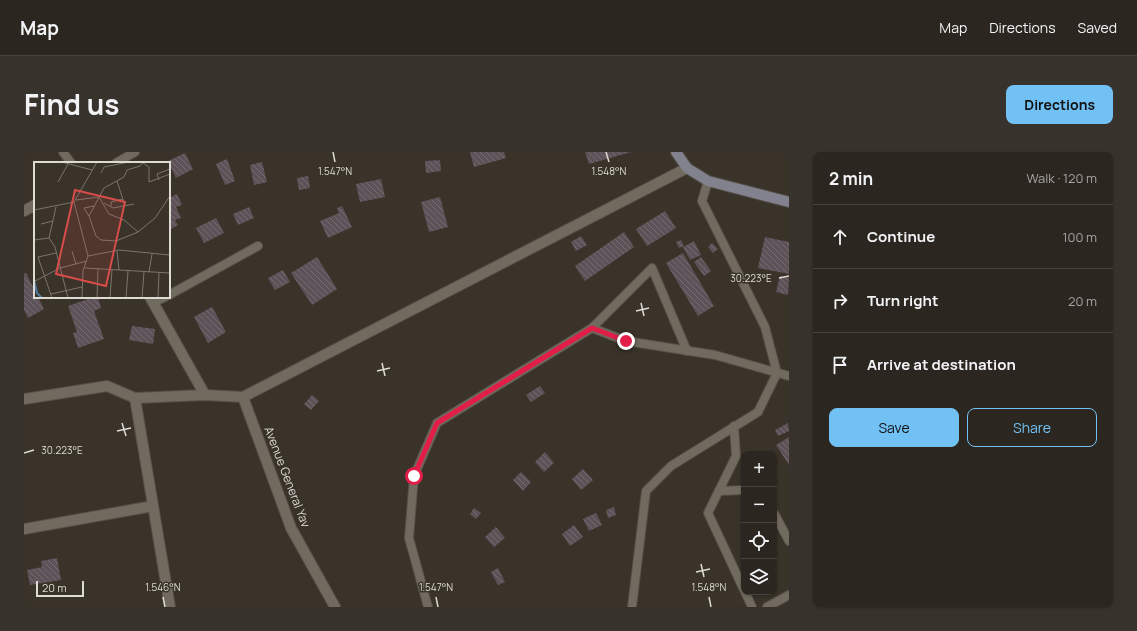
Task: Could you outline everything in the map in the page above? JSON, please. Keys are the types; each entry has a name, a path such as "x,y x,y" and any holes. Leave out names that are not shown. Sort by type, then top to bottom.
{"street":[{"path":"676,152 688,168 708,181 789,202"},
{"path":"24,399 107,386 135,398 205,395 243,397 688,168"},
{"path":"24,211 34,206"},
{"path":"152,300 205,395"},
{"name":"Avenue General Yav","path":"243,397 291,528 335,607"},
{"path":"135,398 170,607"},
{"path":"24,530 153,506"}],"lane":[{"path":"62,152 70,162"},
{"path":"118,162 135,152"},
{"path":"632,607 646,491 671,466 758,412 777,373 765,327 702,201 708,181"},
{"path":"170,294 258,246"},
{"path":"428,607 409,538 414,476 437,423 592,328 652,268 687,350"},
{"path":"592,328 626,341 715,355 789,376"},
{"path":"734,426 736,456 708,513 741,584"},
{"path":"719,491 741,490"},
{"path":"777,519 789,541"},
{"path":"746,595 752,607"},
{"path":"767,607 789,595"}],"building":[{"path":"470,152 504,152 506,158 474,167"},
{"path":"585,152 631,152 589,164"},
{"path":"185,153 193,169 176,178 170,162 168,161"},
{"path":"227,159 235,181 225,185 216,164"},
{"path":"440,160 441,171 426,173 425,161"},
{"path":"262,162 267,182 254,185 250,165"},
{"path":"308,176 310,188 299,190 297,178"},
{"path":"381,179 385,197 360,202 356,184"},
{"path":"177,194 182,205 176,207 181,218 175,220 178,225 170,229 170,198"},
{"path":"440,197 448,227 429,232 421,202"},
{"path":"342,206 352,227 328,238 320,221 339,213 337,208"},
{"path":"249,207 254,218 238,225 233,214"},
{"path":"665,211 676,228 647,246 636,229"},
{"path":"216,218 224,233 204,243 196,228"},
{"path":"624,232 634,247 585,281 575,266"},
{"path":"581,236 587,245 576,251 571,242"},
{"path":"765,237 789,242 789,274 758,268"},
{"path":"681,240 684,246 679,248 676,242"},
{"path":"694,241 701,255 690,260 683,247"},
{"path":"712,243 718,249 713,253 708,247"},
{"path":"683,253 714,306 698,316 666,263"},
{"path":"317,257 337,289 312,305 291,273"},
{"path":"701,257 711,271 704,276 694,262"},
{"path":"283,270 290,282 275,290 268,278"},
{"path":"26,273 34,289 34,298 38,298 44,309 28,318 24,310 24,274"},
{"path":"780,276 789,278 788,295 776,292"},
{"path":"91,298 98,298 101,308 94,311 104,339 78,348 73,333 77,332 68,306"},
{"path":"212,307 226,332 208,343 194,317"},
{"path":"132,326 155,329 153,344 129,340"},
{"path":"540,386 545,393 531,402 526,395"},
{"path":"312,395 319,401 311,410 304,404"},
{"path":"788,423 789,431 778,436 775,430"},
{"path":"789,437 789,465 776,445"},
{"path":"545,452 554,463 544,472 535,462"},
{"path":"583,469 593,480 581,490 572,479"},
{"path":"521,472 531,482 523,491 513,480"},
{"path":"614,507 616,515 608,518 606,510"},
{"path":"474,508 481,513 476,519 470,514"},
{"path":"596,513 602,525 589,531 583,519"},
{"path":"574,525 583,537 570,546 562,534"},
{"path":"496,527 505,538 494,547 485,537"},
{"path":"57,558 61,580 30,585 27,570 42,567 41,561"},
{"path":"498,568 505,582 498,585 491,572"}],"route":[{"path":"414,476 437,423 592,328 626,341"}]}
